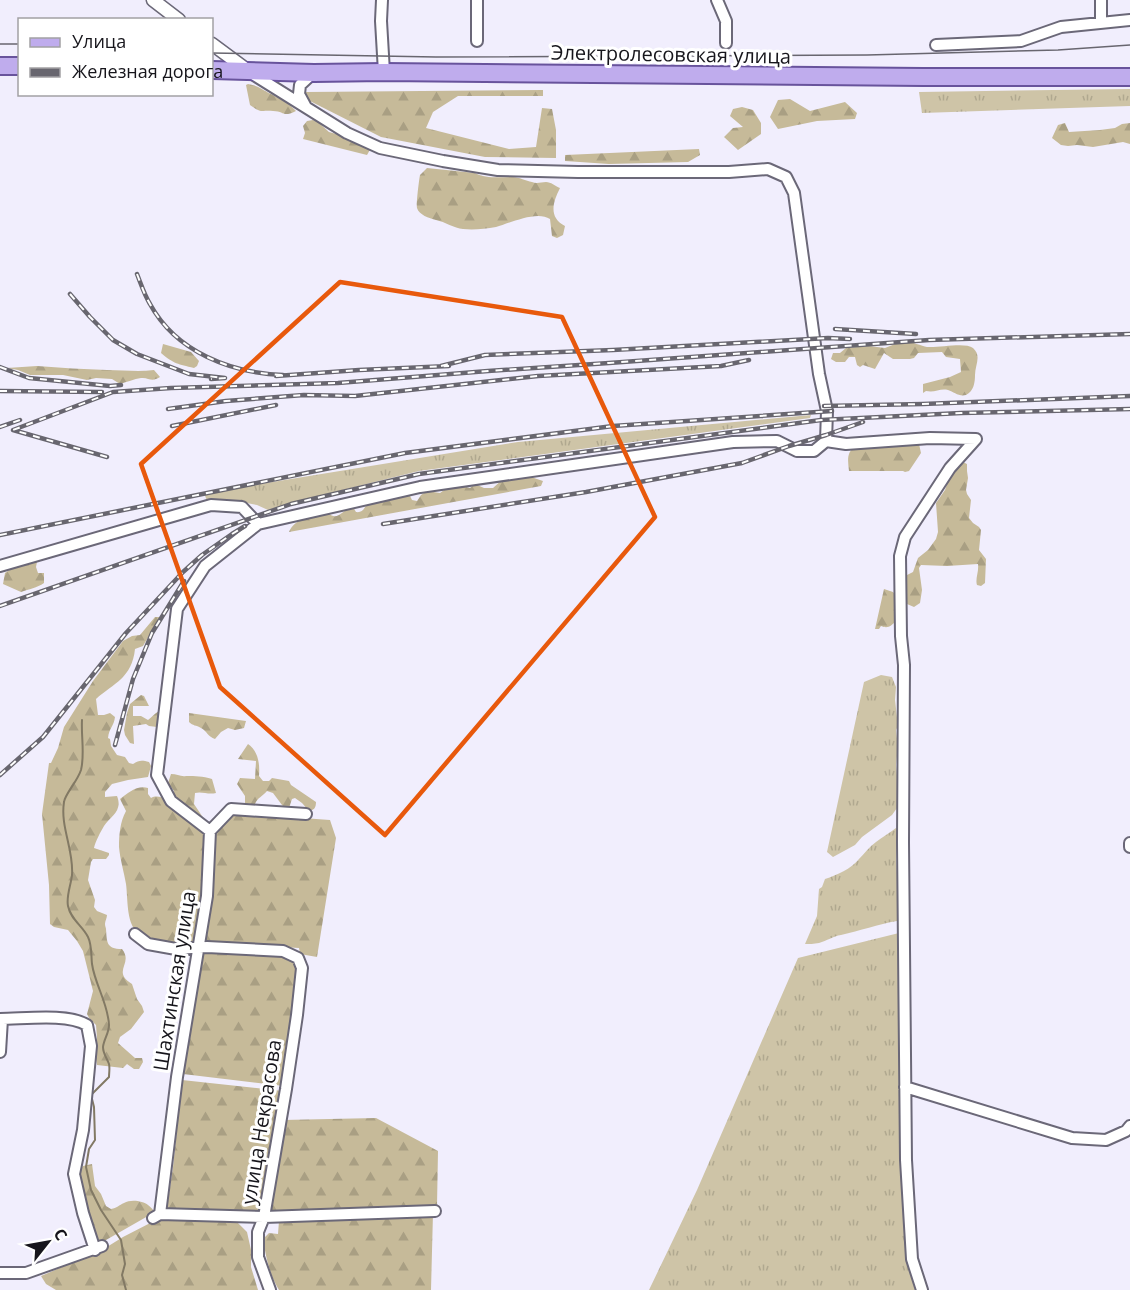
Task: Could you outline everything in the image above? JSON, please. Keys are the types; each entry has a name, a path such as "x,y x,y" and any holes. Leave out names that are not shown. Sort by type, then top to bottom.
{"main road":[{"path":"0,66 18,66"},
{"name":"Электролесовская улица","path":"213,69 314,73 1130,77"}],"street":[{"path":"153,0 176,18"},
{"path":"382,0 384,72"},
{"path":"477,0 477,41"},
{"path":"717,0 726,21 726,43"},
{"path":"1101,0 1101,23"},
{"path":"936,45 1021,41 1061,27 1130,20"},
{"path":"213,45 306,108 347,133 380,148 443,162 498,170 729,172 768,169 786,177 794,193 814,344 827,411 826,441 814,451 797,451 777,441 733,442 420,486 258,524 205,566 177,609 157,776 171,801 210,831 231,809 306,814"},
{"path":"306,108 299,94 300,85 314,73"},
{"path":"826,441 846,444 930,438 976,439 950,468 911,527 905,537 900,556 901,636 904,665 906,1160 912,1259 922,1290"},
{"path":"0,566 211,505 242,507 258,524"},
{"name":"Шахтинская улица","path":"210,831 207,896 156,1216 264,1217"},
{"path":"135,933 148,944 176,949 198,947"},
{"name":"улица Некрасова","path":"198,947 283,951 297,958 302,968 286,1089 264,1217 258,1232 258,1257 270,1290"},
{"path":"0,1052 1,1019 62,1018 80,1020 87,1024 91,1046 83,1130 74,1174 83,1213 99,1248 26,1273 0,1273"},
{"path":"905,1087 1072,1138 1106,1140 1126,1131 1130,1126"},
{"path":"264,1217 435,1211"}],"highlighted area":[{"path":"340,282 562,317 655,517 385,835 220,687 141,464"}],"green space":[{"path":"246,85 281,99 296,111 286,114 257,110 250,105"},
{"path":"1130,89 1130,106 922,113 919,92"},
{"path":"543,90 543,96 458,96 433,112 426,128 509,149 536,147 542,108 552,109 556,130 556,158 485,157 381,137 304,98 306,92"},
{"path":"790,99 810,111 845,102 857,113 855,119 817,121 778,129 770,117 778,100"},
{"path":"742,107 753,110 761,123 761,134 738,150 724,137 733,128 743,127 730,116 733,109"},
{"path":"313,120 329,132 371,148 367,155 303,139 305,133 303,126 307,121"},
{"path":"1065,123 1069,132 1115,128 1130,123 1130,144 1123,142 1093,147 1061,145 1052,138 1058,125"},
{"path":"699,149 700,155 688,162 609,164 565,161 565,155"},
{"path":"427,168 475,173 489,177 515,177 534,183 551,183 560,188 553,209 556,218 565,226 563,235 557,238 552,236 550,219 538,216 496,227 463,229 425,216 418,210 417,202 420,175"},
{"path":"905,340 927,347 958,345 973,348 978,357 971,391 966,395 959,395 948,390 923,393 923,384 961,372 960,359 946,357 942,352 918,353 910,359 893,359 884,353 875,369 863,365 860,367 855,357 849,357 845,362 836,362 831,359 833,353 840,353 846,348 869,346 885,348"},
{"path":"163,344 191,352 199,361 197,366 194,368 169,359 161,353"},
{"path":"37,366 154,370 160,377 152,380 141,378 120,384 112,379 87,380 63,375 30,375 7,368"},
{"path":"811,415 810,418 419,471 268,510 257,505 225,499 207,501 204,493 518,442"},
{"path":"919,444 921,453 909,471 849,471 849,454 855,447"},
{"path":"961,461 967,464 966,490 971,500 969,518 981,530 979,550 986,559 985,583 981,586 977,585 978,564 921,565 919,568 922,590 920,603 914,607 907,604 907,575 913,572 918,558 936,539 938,532 936,503"},
{"path":"525,475 543,481 541,486 289,532 295,524 310,516 327,512 337,516 353,507 356,512 360,512 368,503 404,496 410,496 412,500 417,501 427,491 440,493 447,488 462,486 470,488 475,484 484,488 493,488 510,476 516,480"},
{"path":"30,561 37,562 38,573 44,573 44,583 21,592 3,584 5,573"},
{"path":"884,589 893,592 897,597 896,621 889,626 875,629"},
{"path":"155,617 160,617 143,646 135,649 126,673 96,699 98,715 110,713 115,717 108,738 117,755 125,757 129,763 144,761 149,762 151,766 148,777 112,784 105,792 105,797 117,796 118,806 103,828 94,848 109,853 109,855 106,859 93,859 88,880 95,900 94,907 97,911 107,915 105,924 108,944 113,948 122,949 125,954 123,975 132,984 144,1012 131,1029 120,1037 118,1043 135,1058 142,1058 143,1062 139,1069 134,1069 127,1064 123,1068 97,1065 94,1046 97,1038 96,1025 87,1014 93,991 83,951 68,930 50,924 49,885 42,814 49,763 58,748 64,727 93,681 123,641 140,635"},
{"path":"881,675 892,677 896,687 897,808 892,815 862,837 855,845 833,857 827,852 864,682"},
{"path":"141,695 144,696 149,706 133,706 133,716 141,716 148,720 159,711 161,713 157,727 146,724 133,726 134,744 130,743 124,730 130,704"},
{"path":"189,713 246,721 244,728 235,730 228,728 215,739 203,729 189,722"},
{"path":"248,744 256,754 259,762 259,776 263,781 269,781 272,778 289,781 291,785 316,802 316,806 309,811 295,798 292,799 289,808 285,809 273,793 267,791 255,804 245,804 245,796 237,784 240,778 255,779 256,761 238,759"},
{"path":"171,774 212,779 216,793 195,793 194,804 208,825 206,890 195,943 172,944 150,940 133,928 129,916 119,842 122,820 126,811 120,799 133,790 144,787 148,788 151,798 172,797 174,791 168,783"},
{"path":"234,813 330,820 336,838 317,957 300,954 299,948 204,942 214,831"},
{"path":"896,828 898,831 896,859 900,915 897,921 819,943 805,944 817,916 819,889 825,879 852,866 873,844"},
{"path":"899,933 902,1152 908,1262 915,1290 649,1290 697,1190 798,958"},
{"path":"204,950 281,955 294,961 298,973 284,1086 183,1074"},
{"path":"182,1080 283,1091 261,1212 167,1208"},
{"path":"376,1118 438,1151 437,1206 270,1212 283,1120"},
{"path":"92,1164 95,1186 106,1206 111,1209 130,1201 137,1201 146,1204 155,1212 99,1244 86,1211 78,1172 83,1166"},
{"path":"433,1213 431,1290 279,1290 273,1278 263,1239 269,1233 278,1234 279,1221"},
{"path":"158,1219 200,1221 234,1219 247,1232 251,1250 251,1267 258,1290 56,1290 46,1284 41,1276 94,1255 123,1237"}],"waterway":[{"path":"82,720 81,770 67,795 63,811 72,866 68,902 69,911 86,933 90,943 92,964 108,1017 109,1028 103,1047 109,1064 109,1077 91,1095 94,1107 95,1140 89,1149 86,1167 91,1190 121,1240 125,1264 122,1275 126,1290"}],"tram line":[{"path":"0,44 18,44"},
{"path":"213,53 436,57 867,55 1058,50 1130,45"}],"railway":[{"path":"137,274 148,300 161,321 190,347 207,357 244,370 283,375"},
{"path":"70,294 113,340 137,354 189,374 225,378 211,379"},
{"path":"835,329 916,334"},
{"path":"107,457 13,430 113,392 338,383 929,340 1130,334"},
{"path":"441,366 485,355 828,338 850,339"},
{"path":"168,409 226,401 304,395 355,396 538,376 721,366 749,360"},
{"path":"276,376 449,366"},
{"path":"0,367 29,378 110,386 121,385"},
{"path":"0,391 102,392"},
{"path":"824,406 1130,396"},
{"path":"172,426 276,405"},
{"path":"0,606 291,504 419,474 821,420 961,413 1130,409"},
{"path":"0,535 405,453 613,426 832,411"},
{"path":"0,427 20,420"},
{"path":"383,524 586,492 742,463 863,422"},
{"path":"0,775 43,737 126,633 183,572 202,555 245,526"},
{"path":"115,745 133,679 152,633 184,581"}]}
